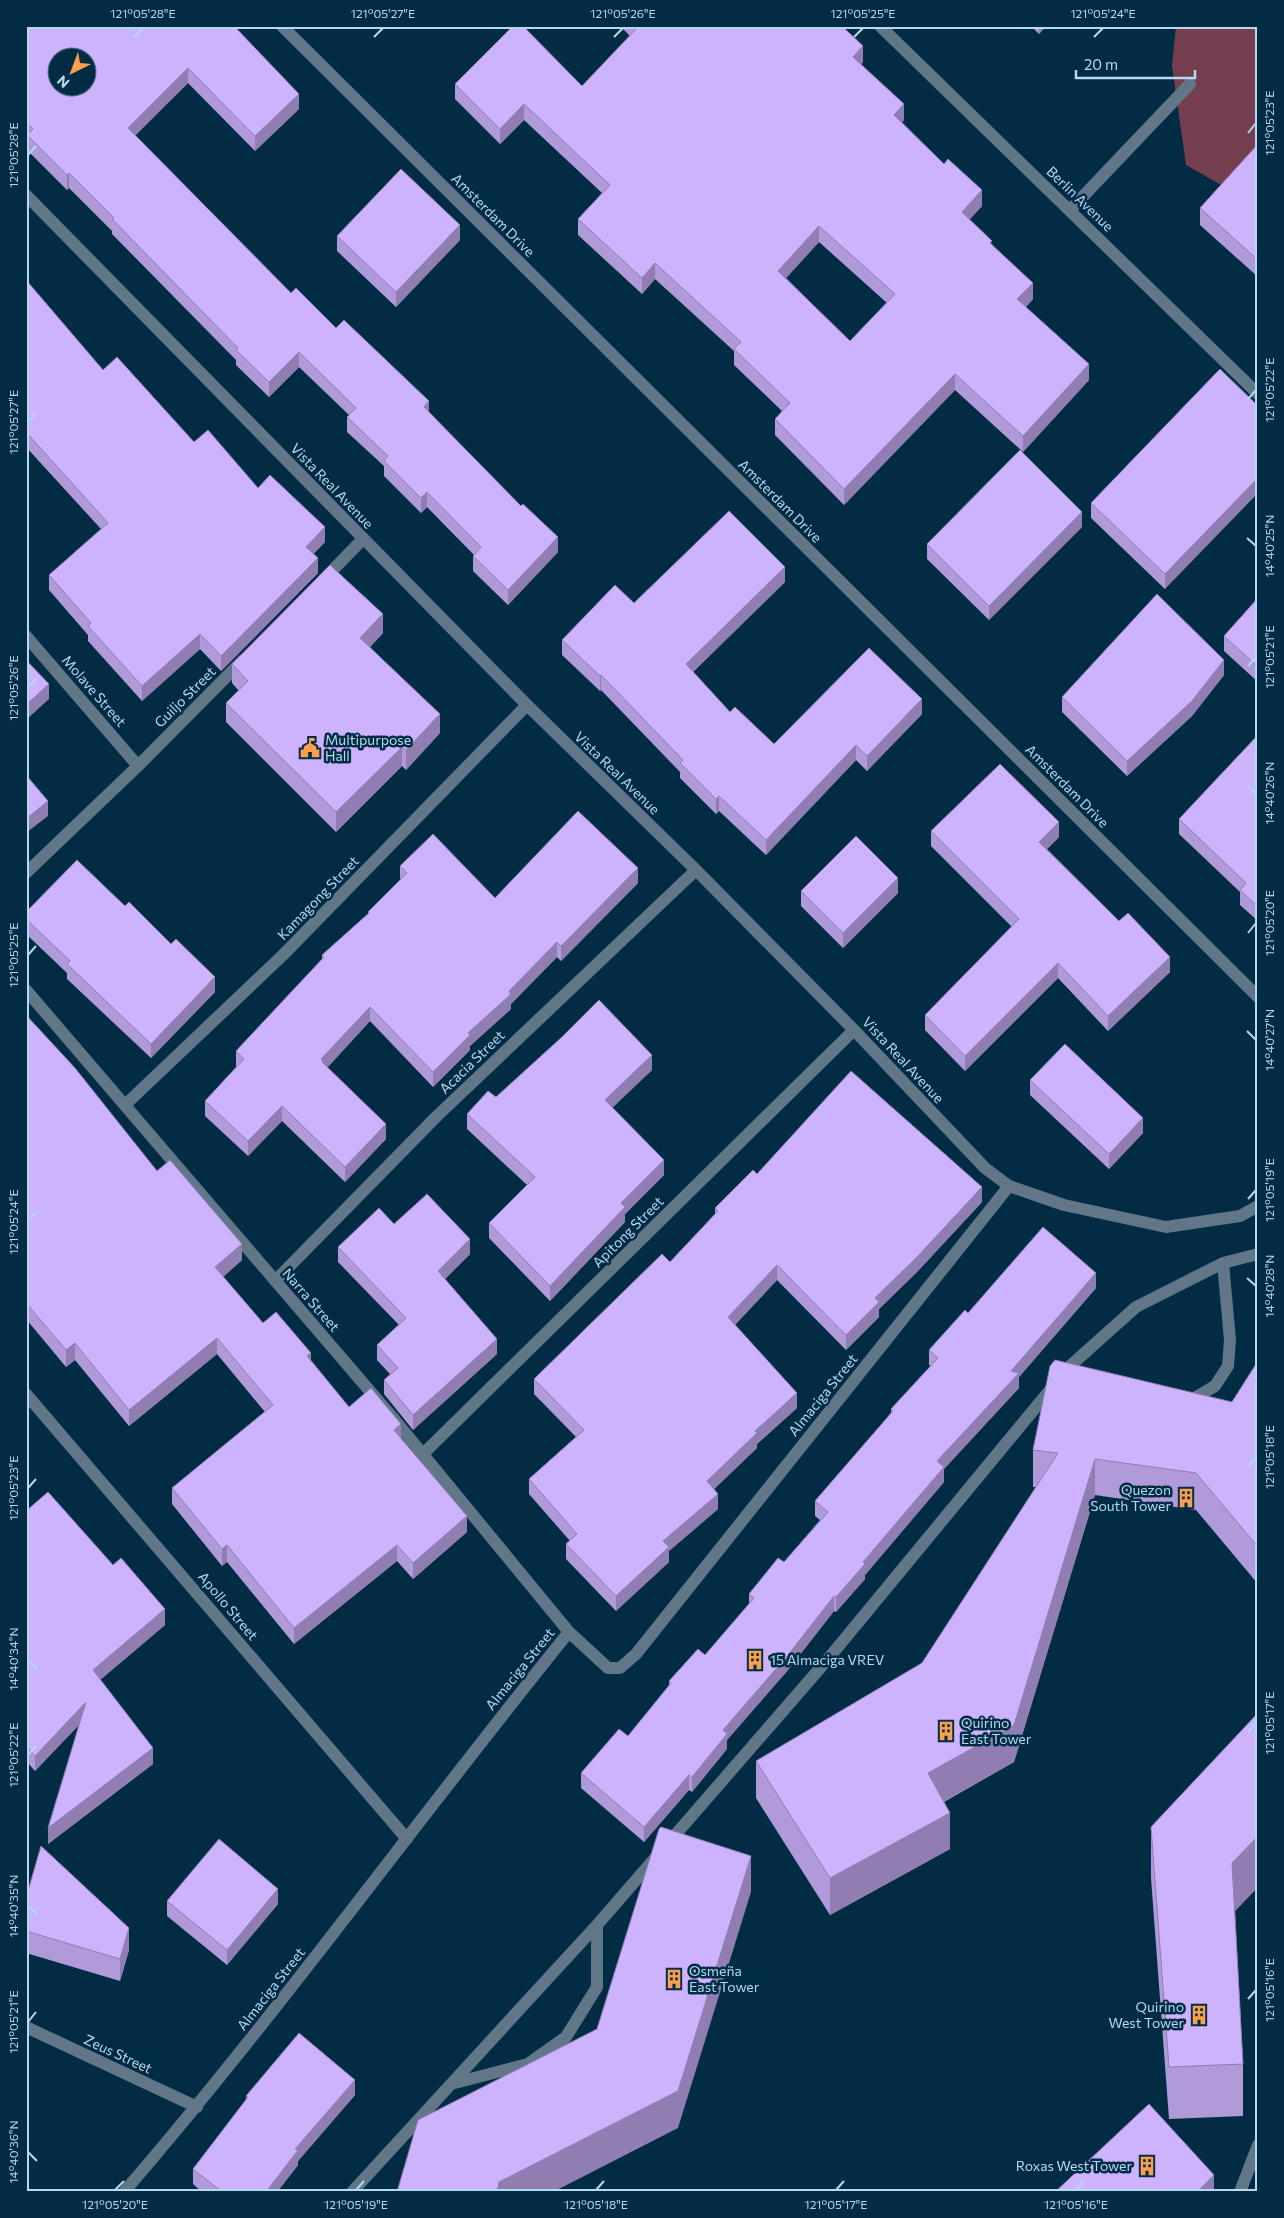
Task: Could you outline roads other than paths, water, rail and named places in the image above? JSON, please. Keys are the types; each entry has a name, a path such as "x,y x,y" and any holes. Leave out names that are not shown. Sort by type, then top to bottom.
{"street":[{"name":"Amsterdam Drive","path":"282,26 1258,996"},
{"name":"Berlin Avenue","path":"880,26 1258,394"},
{"path":"1070,210 1190,84"},
{"name":"Vista Real Avenue","path":"26,195 526,705 696,870 854,1030 985,1168 1009,1186 1064,1206 1166,1227 1240,1216 1258,1206"},
{"path":"312,590 363,539"},
{"name":"Molave Street","path":"26,636 138,766"},
{"name":"Guiljo Street","path":"26,873 138,766 250,653"},
{"name":"Kamagong Street","path":"125,1105 283,955 526,705"},
{"name":"Acacia Street","path":"275,1281 437,1116 696,870"},
{"name":"Narra Street","path":"26,990 423,1454 569,1632"},
{"name":"Apitong Street","path":"423,1454 854,1030"},
{"name":"Almaciga Street","path":"124,2192 198,2107 569,1632 608,1668 620,1668 631,1658 1009,1186"},
{"path":"352,2192 597,1925 828,1659 1069,1367 1136,1307 1224,1263 1258,1254"},
{"path":"1176,1400 1186,1403 1215,1386 1228,1366 1230,1340 1224,1263"},
{"path":"1069,1367 1086,1373"},
{"name":"Apollo Street","path":"26,1394 407,1839"},
{"path":"450,2084 528,2064 566,2037 597,1988 597,1925"},
{"name":"Zeus Street","path":"26,2027 198,2107"},
{"path":"1240,2192 1258,2145"}],"place":[{"name":"Multipurpose Hall","path":"310,748"},
{"name":"Quezon South Tower","path":"1186,1498"},
{"name":"15 Almaciga VREV","path":"755,1660"},
{"name":"Quirino East Tower","path":"946,1731"},
{"name":"Osmeña East Tower","path":"674,1979"},
{"name":"Quirino West Tower","path":"1199,2015"},
{"name":"Roxas West Tower","path":"1147,2166"}]}
